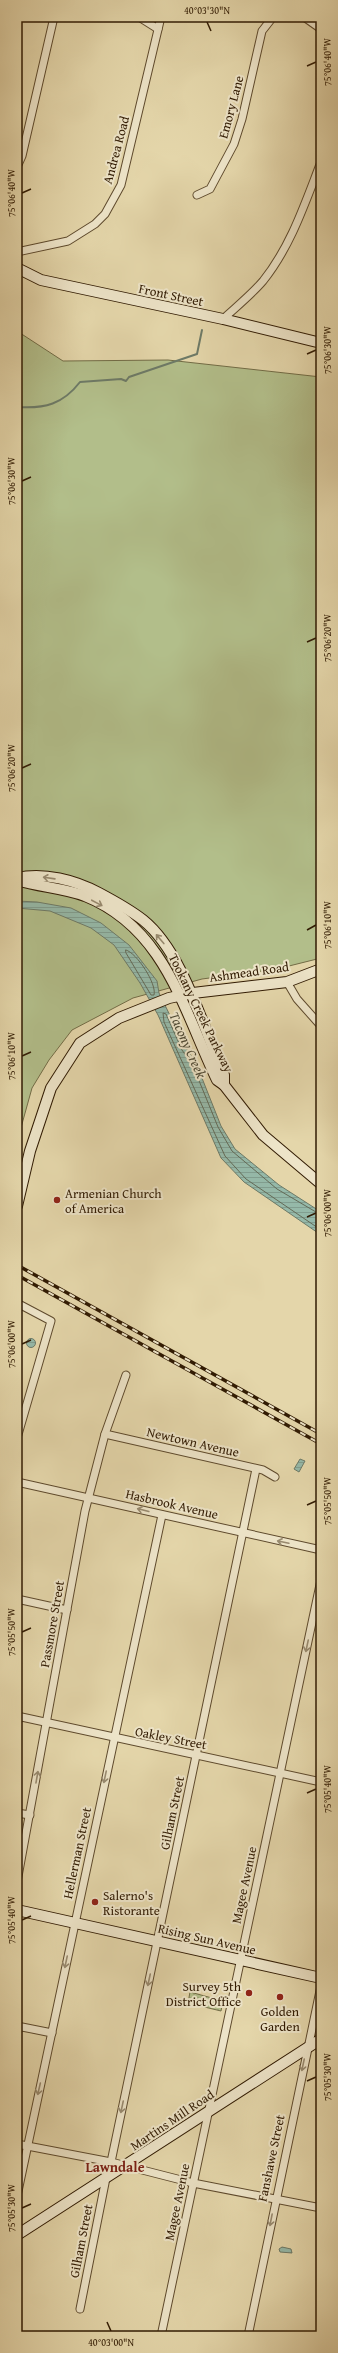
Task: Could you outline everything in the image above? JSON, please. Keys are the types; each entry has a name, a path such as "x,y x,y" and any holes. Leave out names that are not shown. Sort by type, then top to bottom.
{"street":[{"path":"17,167 22,156 54,17"},
{"path":"139,17 158,29"},
{"name":"Andrea Road","path":"17,252 68,240 95,224 105,214 121,185 161,17"},
{"name":"Emory Lane","path":"197,195 210,188 234,144 242,119 262,31 273,17"},
{"path":"304,17 321,29"},
{"path":"223,319 263,281 282,252 295,230 321,162"},
{"name":"Front Street","path":"17,268 42,280 223,319 321,343"},
{"name":"Tookany Creek Parkway","path":"17,879 32,875 65,880 89,888 119,903 144,920 168,948 182,972 224,1074 224,1085"},
{"name":"Tookany Creek Parkway","path":"17,879 33,885 62,889 85,896 115,912 131,924 153,947 174,997 217,1080 224,1085 263,1135 321,1184"},
{"name":"Ashmead Road","path":"17,1206 30,1151 54,1081 80,1043 119,1018 174,997 190,993 287,982 321,969"},
{"path":"287,982 297,999 321,1026"},
{"path":"17,1303 51,1321 17,1438"},
{"name":"Passmore Street","path":"17,1882 85,1511 90,1497 105,1434 126,1375"},
{"name":"Newtown Avenue","path":"105,1434 263,1470 275,1477"},
{"name":"Gilham Street","path":"111,2162 256,1469"},
{"name":"Hasbrook Avenue","path":"17,1482 90,1497 321,1550"},
{"name":"Hellerman Street","path":"17,2196 26,2146 52,2033 113,1739 162,1514"},
{"name":"Magee Avenue","path":"161,2336 321,1580"},
{"path":"17,1599 67,1610"},
{"name":"Oakley Street","path":"17,1716 113,1739 280,1772 321,1782"},
{"path":"17,1813 30,1815"},
{"name":"Rising Sun Avenue","path":"17,1910 74,1924 321,1978"},
{"name":"Fanshawe Street","path":"248,2336 306,2049 321,1986"},
{"path":"17,2026 52,2033"},
{"name":"Martins Mill Road","path":"17,2235 321,2039"},
{"path":"17,2144 111,2162 193,2183 321,2208"},
{"name":"Gilham Street","path":"80,2309 106,2178"}],"green space":[{"path":"17,331 63,361 168,360 321,377 321,958 277,969 202,979 133,998 72,1030 49,1060 32,1088 17,1142"},
{"path":"190,1992 223,2001 221,2011 188,2003"}],"water":[{"path":"17,901 37,902 71,908 101,923 129,945 157,981 159,993 186,1048 196,1063 221,1126 235,1149 279,1185 321,1212 321,1235 244,1182 221,1158 158,1015 140,983 114,945 91,928 50,911 17,908"},
{"path":"29,1339 33,1339 35,1343 33,1347 29,1347 27,1345 27,1341"},
{"path":"300,1459 305,1461 299,1472 294,1469"},
{"path":"282,2247 291,2249 292,2253 280,2252 279,2249"}],"waterway":[{"path":"17,407 36,407 53,404 67,395 80,382 121,379 126,381 129,377 197,354 202,330"}],"railway":[{"path":"17,1265 321,1434"},
{"path":"17,1275 321,1444"}],"place":[{"name":"Armenian Church of America","path":"57,1200"},
{"name":"Salerno's Ristorante","path":"95,1902"},
{"name":"Survey 5th District Office","path":"249,1993"},
{"name":"Golden Garden","path":"280,1997"}],"district":[{"name":"Lawndale","path":"115,2167"}],"water label":[{"name":"Tacony Creek","path":"188,1045"}]}
